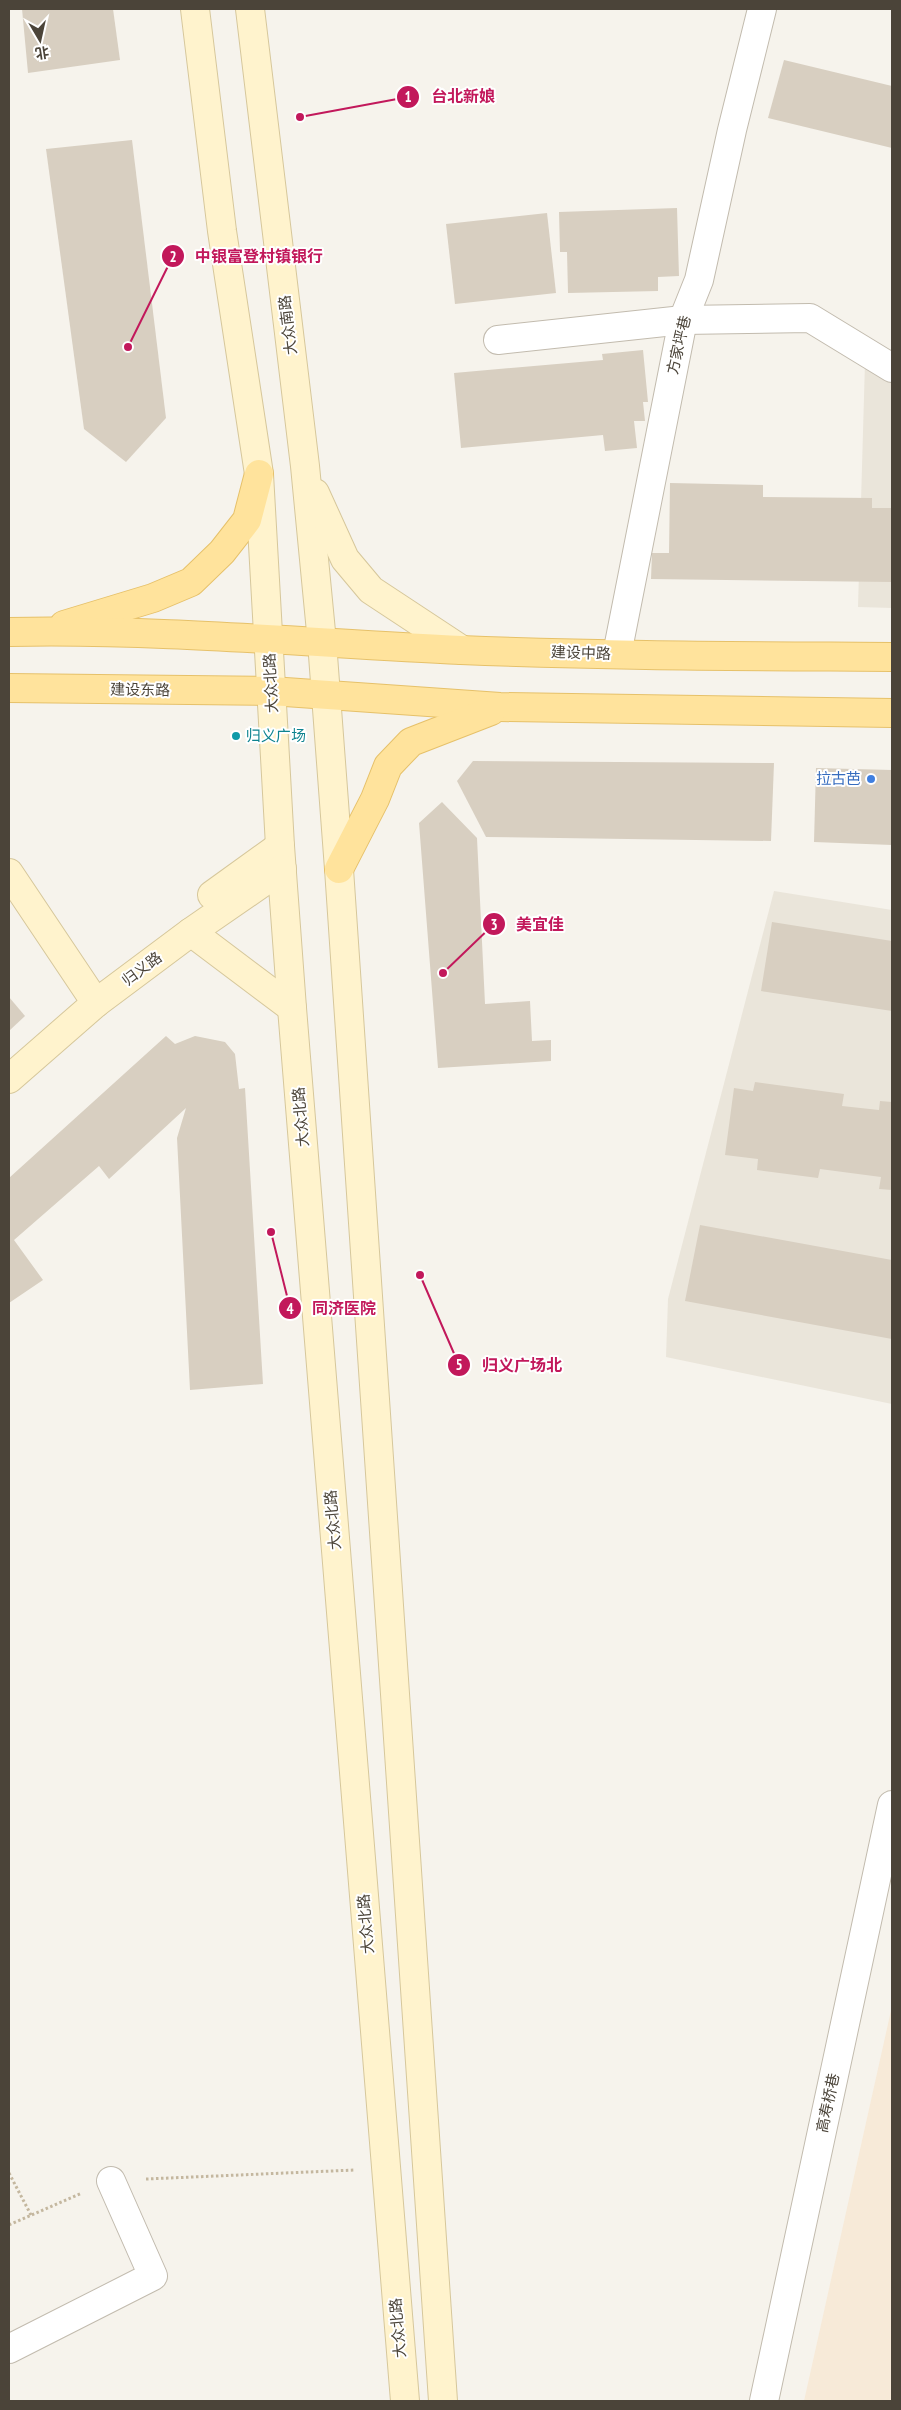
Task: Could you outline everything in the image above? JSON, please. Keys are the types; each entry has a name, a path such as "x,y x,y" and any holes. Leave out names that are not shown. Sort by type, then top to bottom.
{"main road":[{"path":"9,632 269,639 259,474 222,231 195,9"},
{"name":"大众南路","path":"250,9 305,466 322,642"},
{"path":"305,466 325,519 345,558 371,590 462,650"},
{"path":"38,632 153,598 191,582 222,552 247,520 259,474"},
{"name":"建设中路","path":"269,639 462,650 892,657"},
{"name":"大众北路","path":"269,639 281,858 292,1008 404,2401"},
{"path":"322,642 324,696 339,869 443,2401"},
{"name":"建设东路","path":"9,688 271,691"},
{"path":"271,691 500,707 892,713"},
{"path":"339,869 375,799 388,766 405,748 411,742 500,707"},
{"path":"9,1054 281,858"},
{"name":"归义路","path":"9,1079 91,995 191,932 281,858"},
{"path":"9,873 91,995"},
{"path":"191,932 292,1008"}],"street":[{"name":"方家坪巷","path":"617,654 683,320 699,280 732,130 762,9"},
{"path":"498,340 683,320 810,318 892,368"},
{"name":"高寿桥巷","path":"764,2401 892,1805"},
{"path":"9,2349 153,2276 111,2181"}],"path":[{"path":"9,2224 111,2181 385,2168"},
{"path":"9,2174 32,2215"}],"shaded area":[{"path":"865,362 892,364 892,608 858,607"},
{"path":"774,891 892,910 892,1404 666,1357 668,1299"},
{"path":"892,2006 892,2401 804,2401"}],"building":[{"path":"22,9 113,9 120,60 28,73"},
{"path":"784,60 892,86 892,148 768,118"},
{"path":"132,140 166,418 126,462 84,429 46,149"},
{"path":"677,208 679,276 658,277 658,291 568,293 567,252 560,252 559,212"},
{"path":"547,213 556,293 455,304 446,224"},
{"path":"643,350 648,402 643,402 645,421 634,421 637,448 605,451 603,435 461,448 454,373 603,360 602,354"},
{"path":"670,483 763,485 763,497 872,498 872,508 892,508 892,582 651,579 652,553 669,553"},
{"path":"473,761 774,763 771,841 486,837 457,781"},
{"path":"816,768 892,770 892,845 814,842"},
{"path":"442,802 477,838 485,1004 530,1001 532,1041 551,1040 551,1061 438,1068 419,823"},
{"path":"772,922 892,941 892,1011 761,991"},
{"path":"9,997 25,1016 9,1031"},
{"path":"166,1036 175,1044 195,1036 225,1042 235,1054 239,1089 245,1088 263,1384 190,1390 177,1138 186,1108 109,1179 99,1166 14,1240 43,1280 9,1303 9,1178"},
{"path":"755,1082 844,1094 842,1106 879,1110 880,1101 892,1102 892,1190 879,1189 881,1177 820,1169 818,1178 757,1170 758,1159 725,1155 734,1088 753,1091"},
{"path":"700,1225 892,1260 892,1339 685,1301"}],"place":[{"name":"台北新娘","path":"300,117"},
{"name":"中银富登村镇银行","path":"128,347"},
{"name":"归义广场","path":"236,736"},
{"name":"拉古芭","path":"871,779"},
{"name":"美宜佳","path":"443,973"},
{"name":"同济医院","path":"271,1232"},
{"name":"归义广场北","path":"420,1275"}]}
